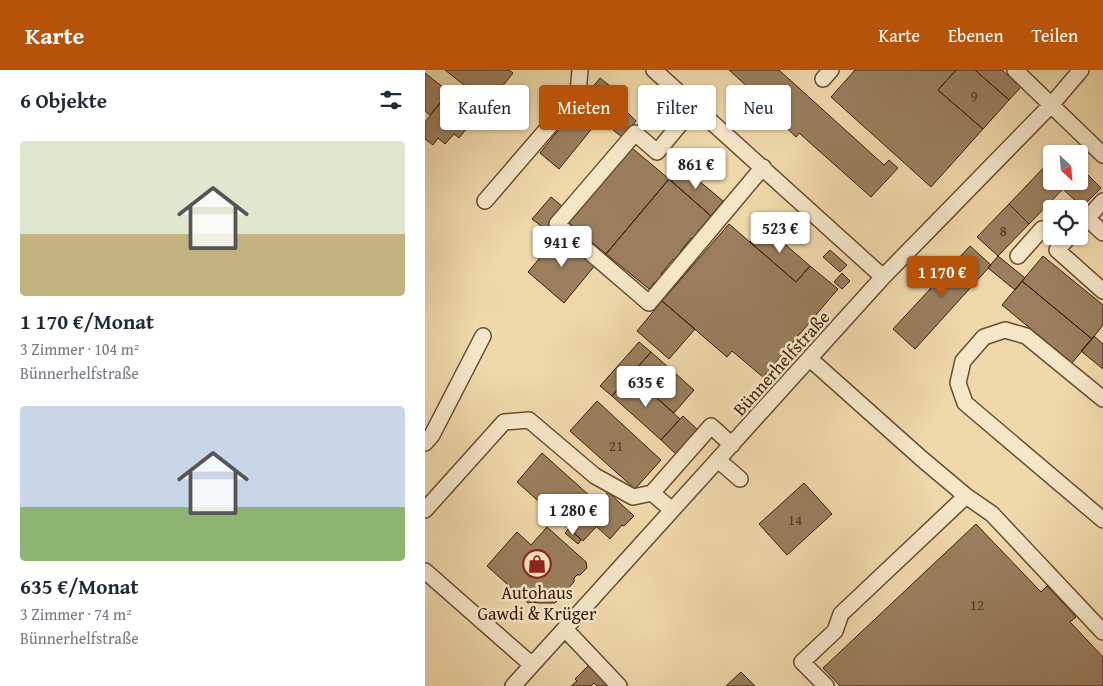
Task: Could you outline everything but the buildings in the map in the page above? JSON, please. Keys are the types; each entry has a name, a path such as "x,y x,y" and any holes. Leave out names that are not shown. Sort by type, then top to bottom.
{"street":[{"path":"485,201 578,93 580,70"},
{"path":"654,70 671,85"},
{"path":"1015,70 1103,154"},
{"name":"Bünnerhelfstraße","path":"513,686 883,277 1052,104 1079,71"},
{"path":"716,125 883,277"},
{"path":"675,130 657,152 635,133 557,224 649,303 763,167"},
{"path":"1088,216 1103,202"},
{"path":"1088,226 1103,233"},
{"path":"1018,256 1043,229"},
{"path":"1062,245 1057,250 1103,291"},
{"path":"1103,399 1026,336 1005,330 984,337 963,360 958,382 965,403 1103,520"},
{"path":"425,443 432,435 483,336"},
{"path":"810,359 966,496 992,514 1103,632"},
{"path":"425,510 505,422 529,420 595,476 633,497 652,493 711,426 732,445"},
{"path":"719,460 740,479"},
{"path":"652,493 672,510"},
{"path":"826,686 803,662 835,631 841,614 966,496"},
{"path":"425,571 532,665"},
{"path":"565,629 619,686"}],"place":[{"name":"Autohaus Gawdi & Krüger","path":"537,564"}]}
